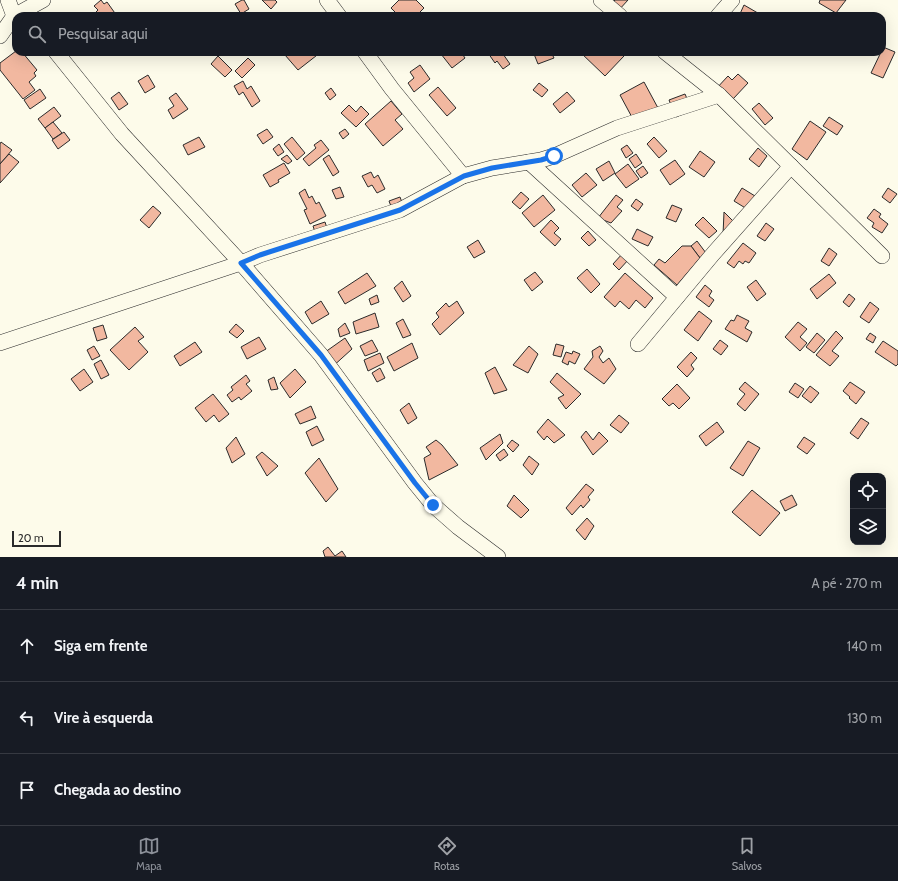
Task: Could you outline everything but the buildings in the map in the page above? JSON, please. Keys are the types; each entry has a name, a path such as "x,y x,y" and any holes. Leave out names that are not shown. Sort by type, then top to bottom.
{"street":[{"path":"8,0 13,12"},
{"path":"23,12 43,0"},
{"path":"327,0 336,12"},
{"path":"601,0 615,12"},
{"path":"722,12 732,0"},
{"path":"0,36 12,21"},
{"path":"59,56 122,134 241,263 321,355 415,483 433,505 458,527 498,557"},
{"path":"368,56 392,89 464,176"},
{"path":"670,56 719,95 882,256"},
{"path":"0,343 241,263 260,255 400,210 464,176 492,168 554,156 617,128 719,95"},
{"path":"529,162 677,297"},
{"path":"638,344 791,166"}],"route":[{"path":"433,505 415,483 321,355 241,263 260,255 400,210 464,176 492,168 541,160 554,156"}]}
